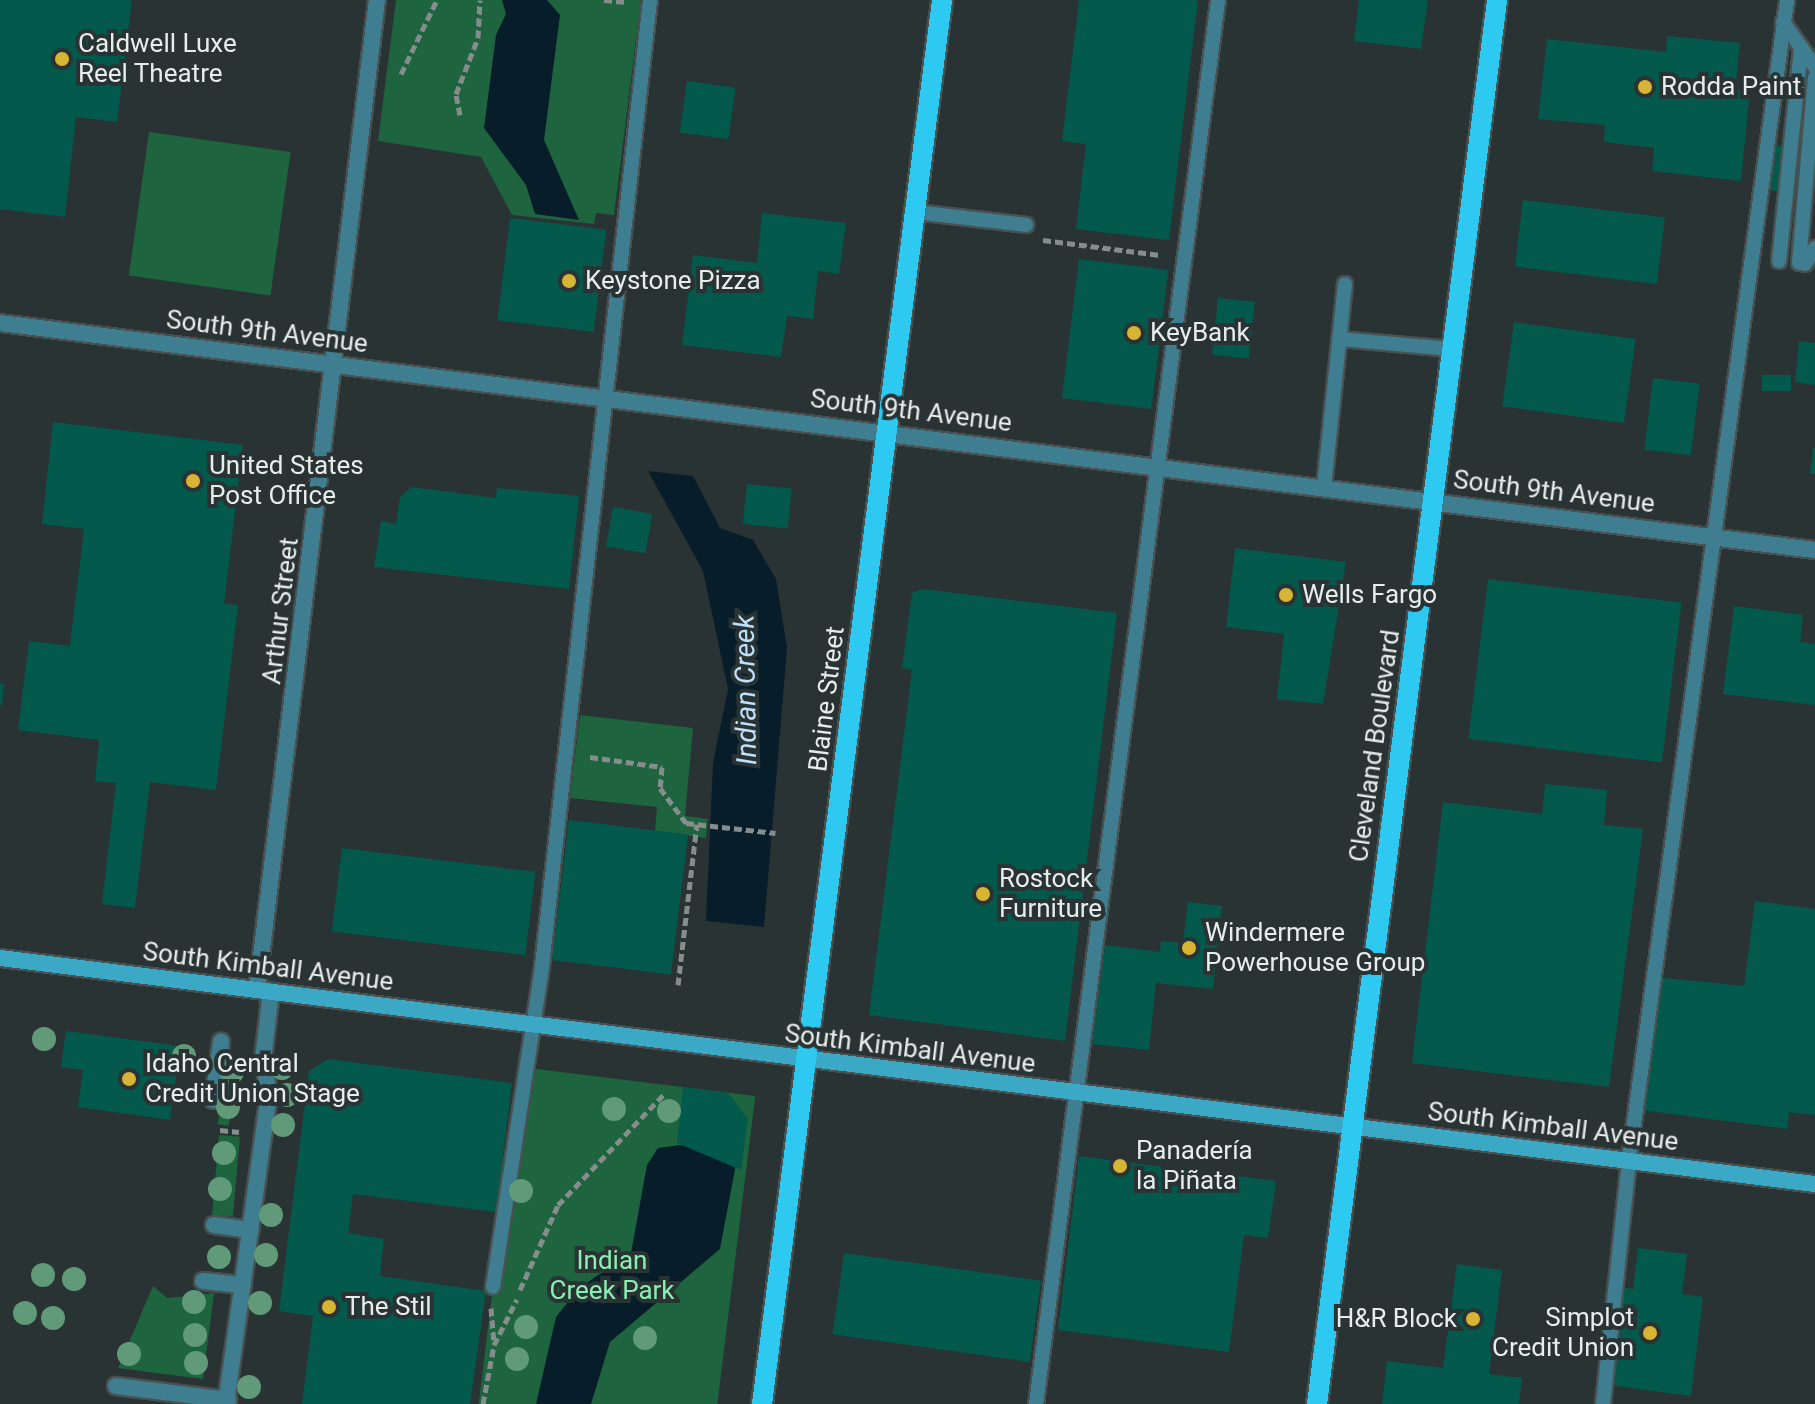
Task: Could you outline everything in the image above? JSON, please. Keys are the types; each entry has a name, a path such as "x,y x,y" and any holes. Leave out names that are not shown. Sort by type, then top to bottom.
{"main road":[{"name":"Blaine Street","path":"762,1404 942,0"},
{"name":"Cleveland Boulevard","path":"1317,1404 1350,1126 1497,0"}],"street":[{"name":"Arthur Street","path":"227,1402 269,1096 263,1060 264,990 377,0"},
{"name":"South 9th Avenue","path":"0,323 1815,550"},
{"name":"South Kimball Avenue","path":"0,958 1815,1184"},
{"path":"213,1100 221,1042"},
{"path":"214,1225 251,1230"},
{"path":"203,1281 243,1285"},
{"path":"116,1386 227,1402"}],"lane":[{"path":"493,1287 532,1024 567,754 610,398 650,0"},
{"path":"1036,1404 1218,0"},
{"path":"1603,1404 1629,1160 1710,536 1787,0"},
{"path":"1783,22 1815,67"},
{"path":"1779,261 1801,47"},
{"path":"1815,78 1802,264 1815,248"},
{"path":"916,212 1026,231"},
{"path":"1324,487 1345,284"},
{"path":"1340,339 1453,349"}],"path":[{"path":"401,74 437,0"},
{"path":"460,115 456,94 478,38 480,0"},
{"path":"1026,231 1185,258"},
{"path":"567,754 662,767 660,788 686,823 775,833"},
{"path":"678,985 697,824"},
{"path":"494,1345 558,1205 664,1094"},
{"path":"483,1404 494,1345 493,1287"}],"green space":[{"path":"396,0 641,0 614,215 596,213 594,224 512,215 481,157 378,141"},
{"path":"149,132 291,152 270,295 129,276"},
{"path":"580,715 693,728 685,816 708,819 706,838 655,831 657,807 570,798"},
{"path":"229,1060 240,1062 229,1126 218,1124"},
{"name":"Indian Creek Park","path":"520,1067 755,1096 717,1404 479,1404"},
{"path":"219,1135 240,1137 233,1217 212,1215"},
{"path":"153,1286 167,1298 214,1293 203,1379 118,1368"}],"water":[{"path":"502,0 547,0 560,15 544,140 579,220 535,214 526,185 484,128 496,35 506,14"},
{"name":"Indian Creek","path":"648,471 693,476 720,528 753,540 776,579 787,648 764,927 706,921 713,763 728,689 703,571"},
{"path":"688,1144 736,1164 720,1249 610,1342 591,1404 536,1404 556,1317 579,1288 631,1253 647,1165 658,1148"}],"building":[{"name":"Caldwell Luxe Reel Theatre","path":"0,0 132,0 117,122 76,117 65,217 0,209"},
{"path":"1079,0 1198,0 1169,240 1076,229 1086,144 1062,141"},
{"path":"1359,0 1428,0 1421,49 1354,41"},
{"path":"1667,36 1740,43 1735,89 1750,91 1741,181 1652,171 1654,148 1604,142 1605,125 1538,119 1547,39 1666,52"},
{"path":"687,81 736,88 728,139 680,132"},
{"path":"1771,145 1815,151 1808,196 1765,190"},
{"path":"1523,200 1665,217 1657,284 1515,267"},
{"path":"762,213 846,223 839,274 818,271 813,319 787,316 781,357 682,345 693,255 757,263"},
{"path":"510,218 606,230 594,332 497,320"},
{"path":"1079,259 1168,270 1151,409 1062,398"},
{"path":"1218,298 1255,302 1249,359 1212,355"},
{"path":"1514,322 1636,339 1624,423 1502,406"},
{"path":"1799,341 1815,343 1815,385 1795,382"},
{"path":"1762,375 1791,375 1791,391 1762,391"},
{"path":"1653,378 1700,384 1691,455 1644,449"},
{"path":"53,422 243,445 224,604 238,605 216,790 150,782 135,908 102,904 116,783 95,781 99,740 18,730 29,641 70,646 84,529 42,524"},
{"path":"1813,448 1815,474 1810,474"},
{"path":"747,484 792,489 788,528 743,524"},
{"path":"412,487 496,498 497,488 579,496 569,589 374,567 381,521 396,524 400,497"},
{"path":"613,507 652,514 645,553 606,546"},
{"name":"Wells Fargo","path":"1235,548 1346,562 1323,704 1277,699 1284,634 1226,627"},
{"path":"1488,579 1682,603 1662,763 1468,739"},
{"path":"922,589 1117,613 1065,1041 869,1015 912,670 902,668 912,593"},
{"path":"1734,606 1803,615 1800,642 1815,644 1815,705 1723,694"},
{"path":"0,684 4,684 2,705 0,705"},
{"path":"1545,784 1607,790 1604,825 1643,829 1609,1087 1412,1063 1443,802 1542,814"},
{"path":"569,820 688,835 671,975 552,960"},
{"path":"342,848 536,872 525,955 332,931"},
{"path":"1755,901 1815,909 1815,1115 1789,1112 1787,1129 1641,1110 1655,977 1744,986"},
{"path":"1188,902 1222,906 1213,989 1156,983 1149,1050 1092,1044 1105,945 1160,952 1161,941 1183,943"},
{"name":"Idaho Central Credit Union Stage","path":"66,1031 180,1046 170,1120 78,1107 83,1070 61,1067"},
{"path":"328,1059 512,1083 496,1212 353,1194 348,1233 384,1239 380,1276 486,1291 470,1404 302,1404 313,1316 279,1311 309,1071"},
{"path":"683,1087 728,1093 748,1119 741,1170 677,1143"},
{"path":"1079,1156 1276,1181 1268,1238 1244,1235 1229,1352 1058,1330"},
{"name":"Simplot Credit Union","path":"1638,1248 1687,1254 1682,1294 1703,1297 1691,1396 1609,1385 1620,1287 1633,1289"},
{"path":"844,1253 1041,1281 1030,1362 833,1334"},
{"path":"1457,1264 1502,1270 1489,1374 1522,1378 1519,1404 1382,1404 1387,1361 1443,1368"}],"place":[{"name":"Caldwell Luxe Reel Theatre","path":"62,59"},
{"name":"Rodda Paint","path":"1645,87"},
{"name":"Keystone Pizza","path":"569,281"},
{"name":"KeyBank","path":"1134,333"},
{"name":"United States Post Office","path":"193,481"},
{"name":"Wells Fargo","path":"1286,595"},
{"name":"Rostock Furniture","path":"983,894"},
{"name":"Windermere Powerhouse Group","path":"1189,948"},
{"name":"Idaho Central Credit Union Stage","path":"129,1079"},
{"name":"Panadería la Piñata","path":"1120,1166"},
{"name":"The Stil","path":"329,1307"},
{"name":"H&R Block","path":"1473,1319"},
{"name":"Simplot Credit Union","path":"1650,1333"}]}
